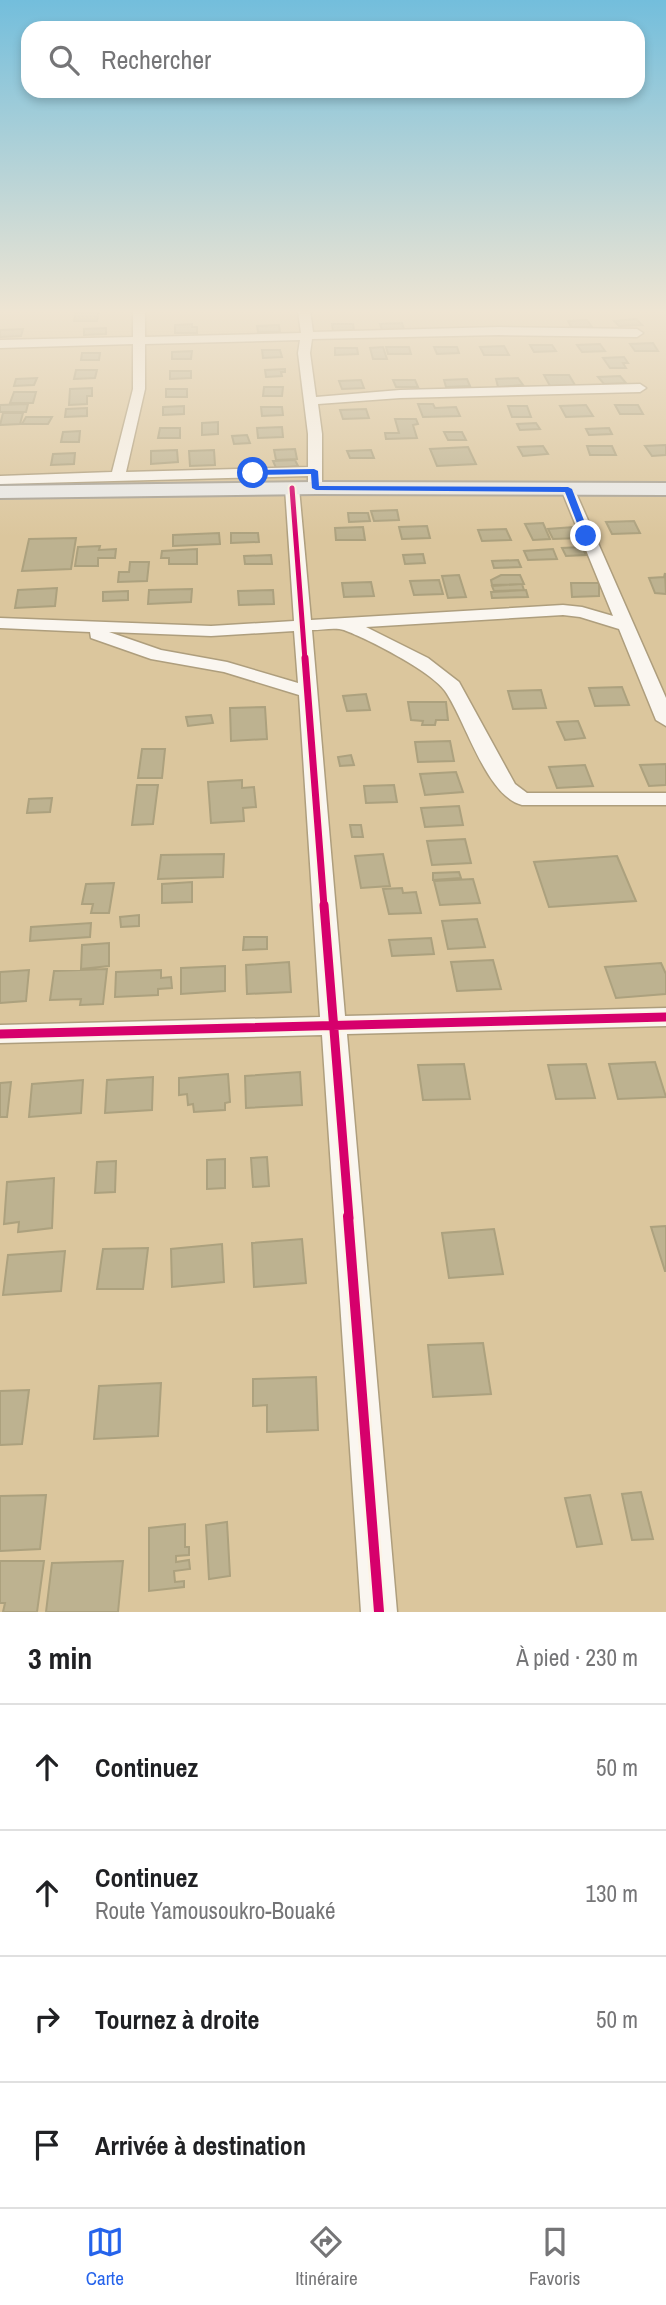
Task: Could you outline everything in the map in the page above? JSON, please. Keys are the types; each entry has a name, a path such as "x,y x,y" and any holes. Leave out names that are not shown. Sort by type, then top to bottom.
{"main road":[{"path":"0,492 307,483 666,489"}],"street":[{"path":"118,477 139,386"},
{"path":"310,386 312,401 304,624 379,1612"},
{"path":"312,401 400,394 640,388"},
{"path":"0,480 118,477 307,483"},
{"path":"568,489 666,720"},
{"path":"0,623 211,631 563,610 582,612 624,625"},
{"path":"343,622 422,662 452,686 507,788 522,799 666,799"},
{"path":"75,626 157,655 227,667 309,692"},
{"path":"0,1034 666,1017"}],"building":[{"path":"341,386 364,388 342,389"},
{"path":"264,387 283,387 282,396 263,396"},
{"path":"92,388 92,396 87,396 87,404 69,405 70,389"},
{"path":"166,389 187,389 187,397 166,397"},
{"path":"14,392 36,392 33,403 10,403"},
{"path":"28,404 26,412 0,412 0,405"},
{"path":"418,404 433,404 435,408 456,407 460,416 423,417"},
{"path":"586,405 593,416 566,417 560,406"},
{"path":"615,405 638,405 643,414 620,414"},
{"path":"184,406 184,414 163,415 163,407"},
{"path":"508,406 527,406 531,417 512,417"},
{"path":"261,407 282,407 283,415 262,416"},
{"path":"87,408 87,416 65,417 66,409"},
{"path":"366,409 369,418 343,419 340,410"},
{"path":"3,413 23,413 20,424 0,425"},
{"path":"26,417 52,417 48,424 22,424"},
{"path":"395,419 416,419 418,424 413,425 417,438 386,439 385,433 399,433"},
{"path":"218,422 218,434 202,435 202,423"},
{"path":"536,423 540,429 520,430 517,424"},
{"path":"282,427 283,437 258,438 257,428"},
{"path":"160,428 180,428 180,438 158,438"},
{"path":"609,428 612,434 589,435 586,429"},
{"path":"80,431 79,442 61,442 63,432"},
{"path":"444,432 462,432 466,440 448,440"},
{"path":"247,435 250,443 234,444 232,436"},
{"path":"666,445 666,455 652,456 645,446"},
{"path":"543,446 548,454 523,456 518,447"},
{"path":"587,446 612,446 616,455 590,455"},
{"path":"468,447 476,464 437,466 430,449"},
{"path":"295,449 297,459 276,460 274,450"},
{"path":"177,450 178,462 151,464 151,451"},
{"path":"214,450 215,465 190,466 189,451"},
{"path":"371,450 374,458 350,458 347,451"},
{"path":"75,453 74,464 51,465 53,454"},
{"path":"295,460 298,466 276,468 273,461"},
{"path":"397,510 399,520 374,521 371,511"},
{"path":"348,513 368,513 370,521 349,522"},
{"path":"634,521 640,533 612,534 606,522"},
{"path":"543,523 550,539 533,540 525,524"},
{"path":"427,526 430,538 402,539 399,527"},
{"path":"363,527 365,540 336,540 335,528"},
{"path":"574,527 580,538 553,539 548,529"},
{"path":"506,529 511,540 482,541 478,530"},
{"path":"219,533 220,544 173,546 173,535"},
{"path":"231,533 258,533 259,542 231,543"},
{"path":"76,538 71,569 22,571 29,539"},
{"path":"100,546 99,550 116,549 115,558 98,558 98,566 75,566 78,547"},
{"path":"582,547 586,555 566,556 562,548"},
{"path":"197,549 197,564 169,564 169,558 161,558 162,551"},
{"path":"553,549 557,559 528,560 524,551"},
{"path":"423,554 425,563 405,564 403,555"},
{"path":"271,555 272,564 245,564 244,556"},
{"path":"518,560 521,567 494,568 492,561"},
{"path":"130,562 149,562 147,581 118,582 119,572 129,572"},
{"path":"665,573 666,594 655,593 649,578 664,577"},
{"path":"459,575 466,597 448,598 442,576"},
{"path":"501,575 520,575 524,584 492,585 491,580"},
{"path":"439,580 443,594 414,595 410,581"},
{"path":"371,582 374,596 344,597 342,583"},
{"path":"571,583 599,583 599,596 572,597"},
{"path":"522,584 524,590 494,591 492,586"},
{"path":"57,588 55,606 15,608 18,590"},
{"path":"192,589 191,602 148,604 149,590"},
{"path":"273,590 274,604 239,605 238,591"},
{"path":"526,590 528,597 492,598 491,592"},
{"path":"128,591 128,600 103,601 103,592"},
{"path":"622,687 629,705 595,706 589,688"},
{"path":"541,690 546,708 513,709 508,691"},
{"path":"366,694 370,710 347,711 343,696"},
{"path":"408,702 446,702 448,720 436,720 435,725 422,725 423,721 411,720"},
{"path":"265,707 267,739 231,741 230,708"},
{"path":"211,715 213,723 188,726 186,717"},
{"path":"578,721 585,738 565,740 557,722"},
{"path":"450,741 454,761 418,762 415,742"},
{"path":"142,749 165,749 162,778 138,778"},
{"path":"351,755 354,765 340,766 338,757"},
{"path":"666,764 666,785 649,786 640,765"},
{"path":"585,765 593,786 557,788 549,767"},
{"path":"456,772 463,792 425,795 420,774"},
{"path":"242,780 242,788 254,787 256,807 243,808 244,821 211,823 208,782"},
{"path":"137,785 158,785 153,824 132,825"},
{"path":"394,785 397,802 366,803 364,786"},
{"path":"52,798 50,812 27,813 29,799"},
{"path":"459,806 463,825 425,827 421,808"},
{"path":"350,825 361,825 363,837 352,837"},
{"path":"465,839 471,863 432,865 427,841"},
{"path":"224,854 223,877 158,879 161,855"},
{"path":"383,854 390,886 361,888 355,856"},
{"path":"617,856 636,901 549,907 534,862"},
{"path":"459,872 461,878 433,880 433,873"},
{"path":"473,879 480,903 440,905 434,881"},
{"path":"192,882 192,902 162,903 162,884"},
{"path":"114,883 109,913 91,913 93,904 82,904 86,884"},
{"path":"402,888 403,893 416,892 421,913 389,914 383,889"},
{"path":"139,915 139,926 121,927 120,917"},
{"path":"477,919 485,947 448,949 442,921"},
{"path":"91,923 90,937 30,941 31,927"},
{"path":"244,937 267,937 267,949 243,950"},
{"path":"431,938 434,954 392,956 389,940"},
{"path":"109,943 109,966 81,969 82,945"},
{"path":"493,960 501,989 457,991 451,962"},
{"path":"289,962 291,992 247,994 246,965"},
{"path":"661,963 666,974 666,994 616,998 605,967"},
{"path":"225,966 225,991 181,994 181,968"},
{"path":"107,969 103,1004 80,1005 81,999 50,1000 54,971"},
{"path":"29,970 26,1001 0,1003 0,972"},
{"path":"161,970 161,978 171,977 172,988 158,989 158,995 115,997 116,972"},
{"path":"655,1062 666,1097 618,1099 609,1064"},
{"path":"464,1064 470,1099 423,1100 418,1065"},
{"path":"586,1064 595,1098 556,1099 548,1065"},
{"path":"300,1072 302,1105 246,1108 245,1076"},
{"path":"228,1074 230,1102 225,1103 225,1110 194,1112 193,1104 188,1105 187,1094 179,1095 179,1078"},
{"path":"153,1077 152,1110 105,1113 107,1080"},
{"path":"83,1080 81,1113 29,1117 32,1084"},
{"path":"11,1082 7,1117 0,1117 0,1083"},
{"path":"267,1157 269,1186 253,1187 251,1158"},
{"path":"225,1159 225,1188 207,1189 207,1160"},
{"path":"116,1161 115,1192 95,1193 97,1162"},
{"path":"54,1178 52,1228 18,1232 19,1222 4,1224 7,1182"},
{"path":"666,1226 666,1271 665,1271 651,1227"},
{"path":"494,1229 503,1274 449,1278 442,1233"},
{"path":"302,1239 306,1283 254,1287 252,1243"},
{"path":"222,1244 224,1282 172,1287 171,1249"},
{"path":"148,1248 143,1289 97,1289 103,1249"},
{"path":"65,1251 61,1291 3,1295 8,1255"},
{"path":"483,1343 491,1394 433,1397 428,1345"},
{"path":"316,1377 318,1430 267,1432 267,1405 253,1406 253,1379"},
{"path":"161,1383 158,1436 94,1439 99,1386"},
{"path":"29,1390 22,1444 0,1445 0,1391"},
{"path":"641,1492 653,1539 632,1540 622,1494"},
{"path":"46,1495 40,1549 0,1551 0,1496"},
{"path":"590,1495 602,1544 577,1547 565,1498"},
{"path":"227,1522 230,1576 209,1579 206,1525"},
{"path":"185,1524 185,1547 189,1547 189,1555 176,1556 176,1562 189,1560 190,1569 174,1571 175,1582 184,1581 184,1587 149,1591 149,1528"},
{"path":"0,1561 44,1561 37,1612 3,1612 5,1603 0,1603"},
{"path":"123,1561 118,1612 46,1612 52,1563"}],"cycle path":[{"path":"292,488 379,1612"},
{"path":"0,1034 666,1017"}],"route":[{"path":"253,473 314,471 316,488 568,489 586,536"}]}
